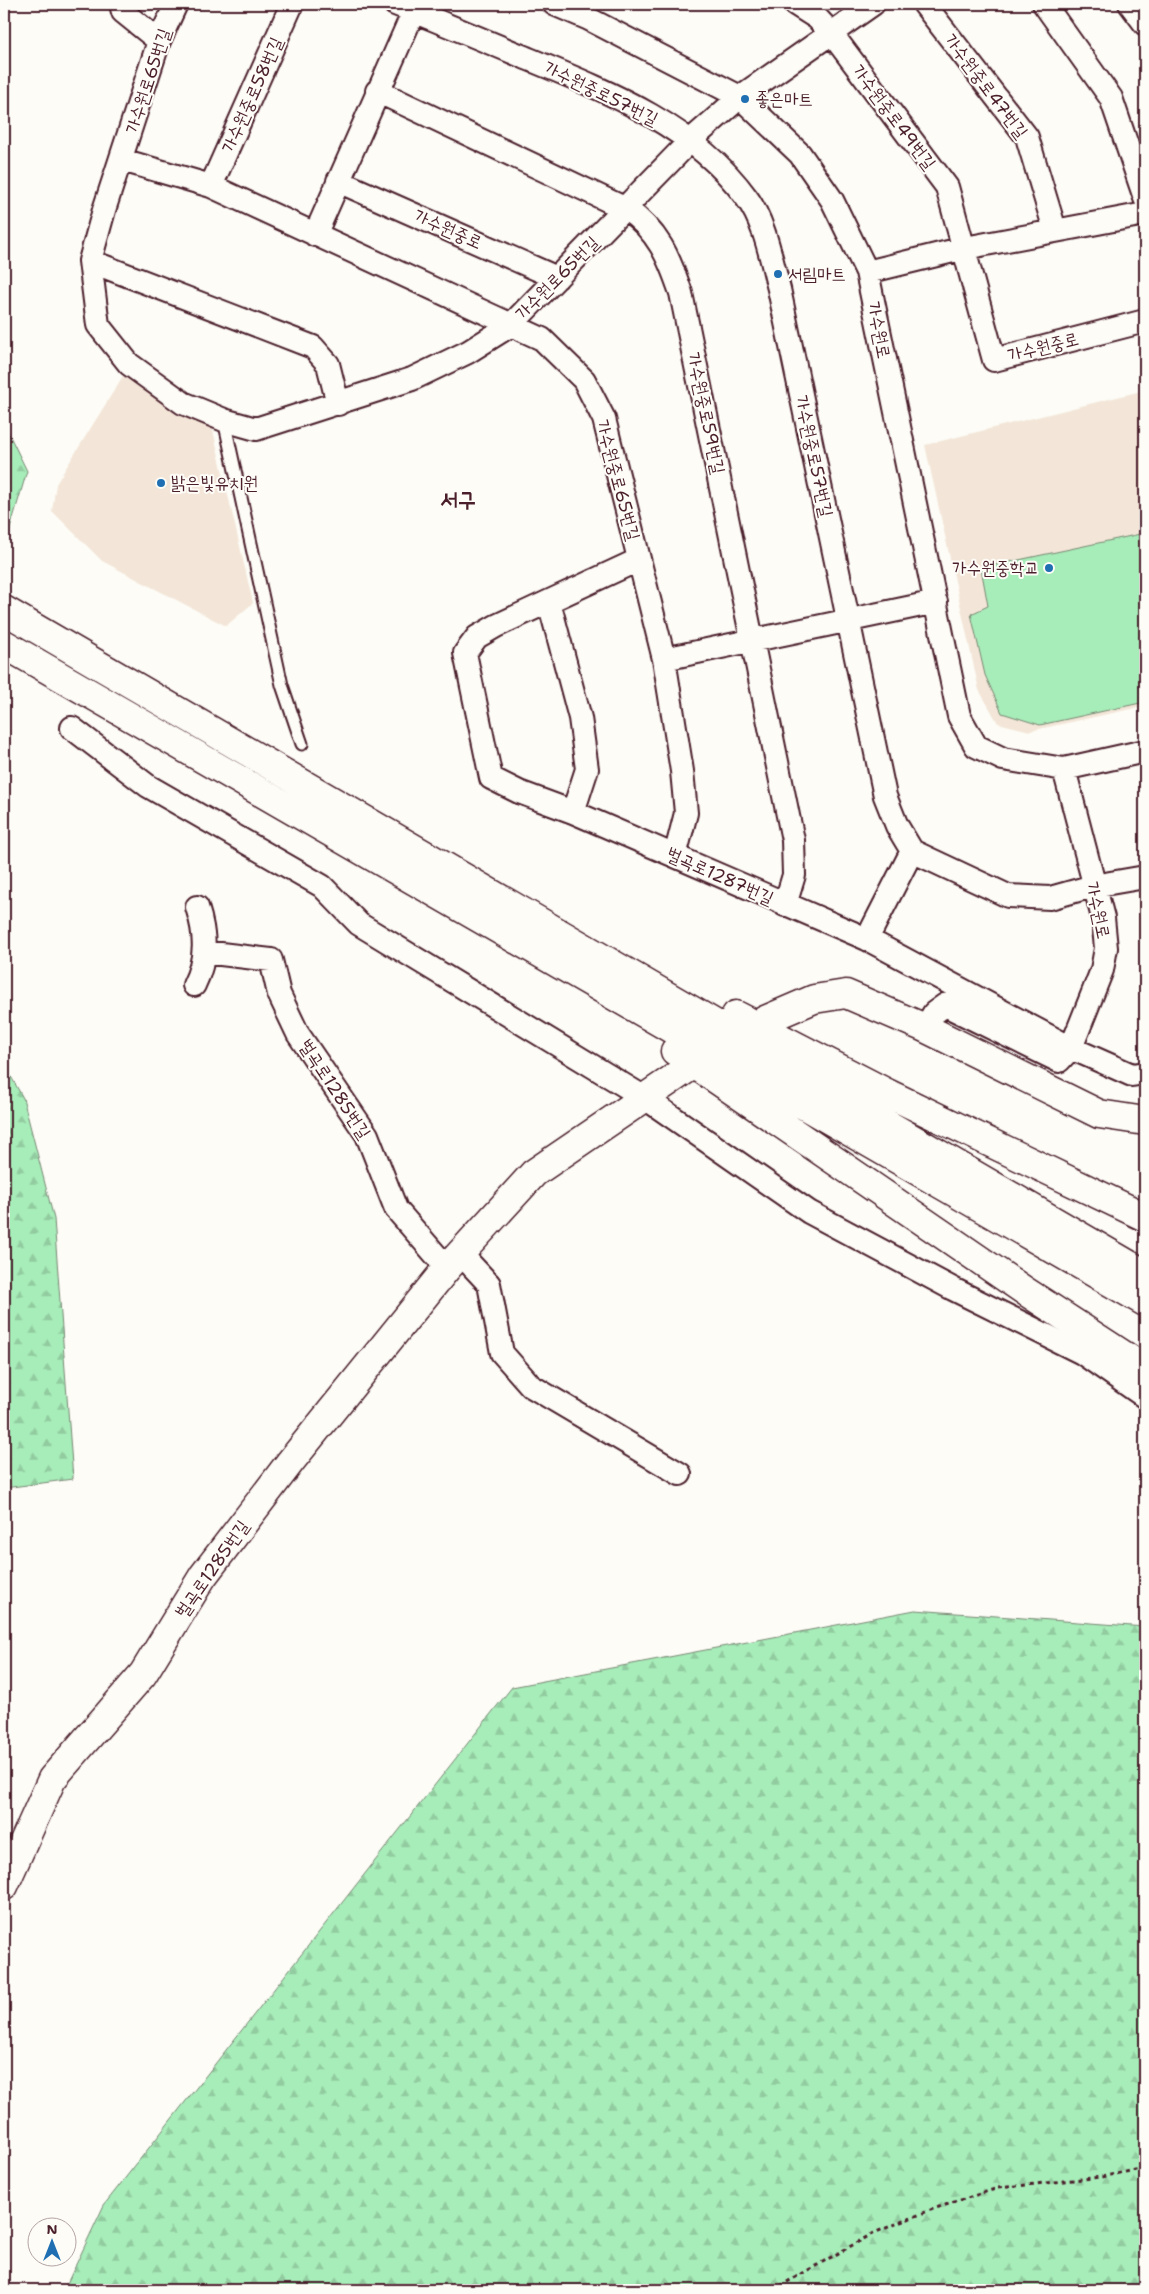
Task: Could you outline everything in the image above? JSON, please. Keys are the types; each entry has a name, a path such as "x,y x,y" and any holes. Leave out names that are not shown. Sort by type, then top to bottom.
{"main road":[{"path":"4,610 1145,1274"},
{"path":"4,644 1145,1302"},
{"path":"622,969 718,1006 887,1093 1145,1216"},
{"path":"589,980 678,1053 1025,1290 1145,1369"},
{"path":"765,1020 814,999 846,994 925,1028 1099,1114 1145,1121"},
{"name":"벌곡로1285번길","path":"4,1886 52,1780 143,1674 203,1576 290,1461 453,1261 534,1173 687,1069"}],"street":[{"path":"121,4 123,12 160,40"},
{"name":"가수원로65번길","path":"176,4 160,40 104,210 90,261 98,325 129,364 183,403 224,420 256,429 412,379 468,352 510,325 626,209 690,141 740,97"},
{"name":"가수원중로58번길","path":"211,186 292,4"},
{"name":"가수원로","path":"554,4 587,18 740,97 800,154 832,200 867,272 959,716 976,746 1003,759 1064,770 1145,751"},
{"name":"가수원중로49번길","path":"795,4 818,18 832,34 947,187 965,248"},
{"path":"740,97 873,4"},
{"name":"가수원중로47번길","path":"924,4 1027,137 1055,230"},
{"path":"1044,4 1111,98 1145,198"},
{"path":"1130,4 1145,24"},
{"path":"122,160 211,186 315,235 377,90 409,6"},
{"name":"가수원중로57번길","path":"409,6 588,83 647,112 690,141 722,170 747,198 765,236 779,289 885,796 897,826 912,851"},
{"name":"가수원중로59번길","path":"377,90 626,209 655,236 670,259 681,292 793,840 794,875 785,905"},
{"name":"가수원중로","path":"338,181 557,278"},
{"path":"867,272 965,248 1145,214"},
{"name":"가수원중로65번길","path":"315,235 542,340 584,380 604,419 664,659 682,771 686,813 675,856"},
{"name":"가수원중로","path":"965,248 994,360 1145,321"},
{"path":"90,261 313,347 328,364 338,404"},
{"name":"벌곡로1287번길","path":"638,560 496,626 477,637 465,653 491,778 519,792 574,812 867,939 1071,1048 1132,1076 1145,1073"},
{"path":"549,602 580,718 587,769 574,812"},
{"path":"664,659 936,602"},
{"path":"72,728 148,786 322,886 359,924 645,1098 809,1212 952,1289 1082,1353 1145,1397"},
{"name":"가수원로","path":"1064,770 1093,886 1103,918 1106,948 1102,970 1071,1048"},
{"path":"867,939 912,851 1008,896 1050,898 1093,886 1145,876"},
{"path":"194,985 203,968 204,952 202,922 197,907"},
{"name":"벌곡로1285번길","path":"204,952 271,960 279,994 298,1034 367,1135 396,1209 453,1261"},
{"path":"925,1028 934,1013 945,1006 1059,1061 1071,1048"},
{"path":"453,1261 489,1284 502,1353 530,1386 680,1474"}],"lane":[{"path":"224,420 282,685 302,744"}],"path":[{"path":"773,2290 874,2233 933,2209 998,2188 1101,2177 1145,2168"}],"shaded area":[{"path":"123,376 212,426 253,603 226,626 102,561 52,511 56,484"},
{"name":"가수원중학교","path":"1145,390 1145,706 1030,731 998,723 979,690 925,445"}],"green space":[{"path":"4,424 27,471 6,542 4,542"},
{"path":"1145,533 1145,702 1040,725 1002,713 985,675 971,614 988,606 981,568"},
{"path":"4,1064 23,1098 54,1219 73,1479 4,1488"},
{"path":"915,1610 1145,1627 1145,2290 64,2290 75,2266 78,2266 78,2260 104,2205 512,1687"}],"place":[{"name":"좋은마트","path":"745,99"},
{"name":"서림마트","path":"778,274"},
{"name":"밝은빛유치원","path":"161,483"},
{"name":"가수원중학교","path":"1049,568"}],"district":[{"name":"서구","path":"458,499"}]}
